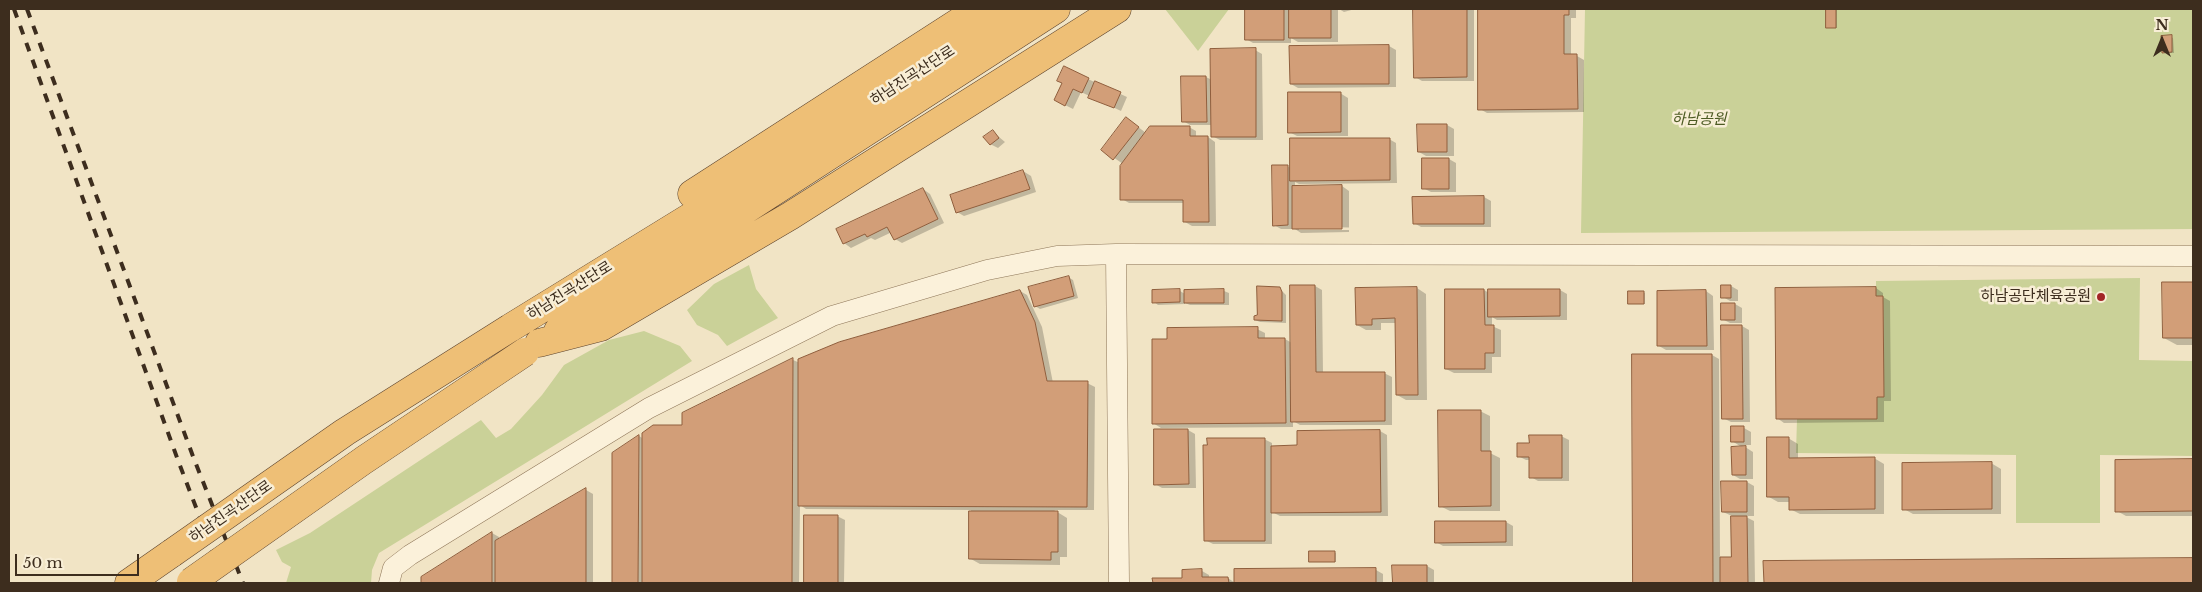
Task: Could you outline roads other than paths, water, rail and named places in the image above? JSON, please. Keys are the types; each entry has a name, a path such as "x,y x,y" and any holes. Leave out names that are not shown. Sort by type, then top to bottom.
{"highway":[{"path":"510,328 541,293 979,9"},
{"name":"하남진곡산단로","path":"130,583 345,432 744,184 1017,9"},
{"name":"하남진곡산단로","path":"191,583 364,460 532,348 1056,9"},
{"path":"532,348 601,327 790,216 1117,9"}],"street":[{"path":"1116,254 1119,583"},
{"path":"389,583 393,568 410,555 649,408 832,316 987,270 1057,256 1116,254 2193,256"}],"railway":[{"path":"14,9 179,463 225,583"},
{"path":"27,9 194,459 243,583"}],"place":[{"name":"하남공단체육공원","path":"2101,297"}],"park label":[{"name":"하남공원","path":"1699,120"}]}
